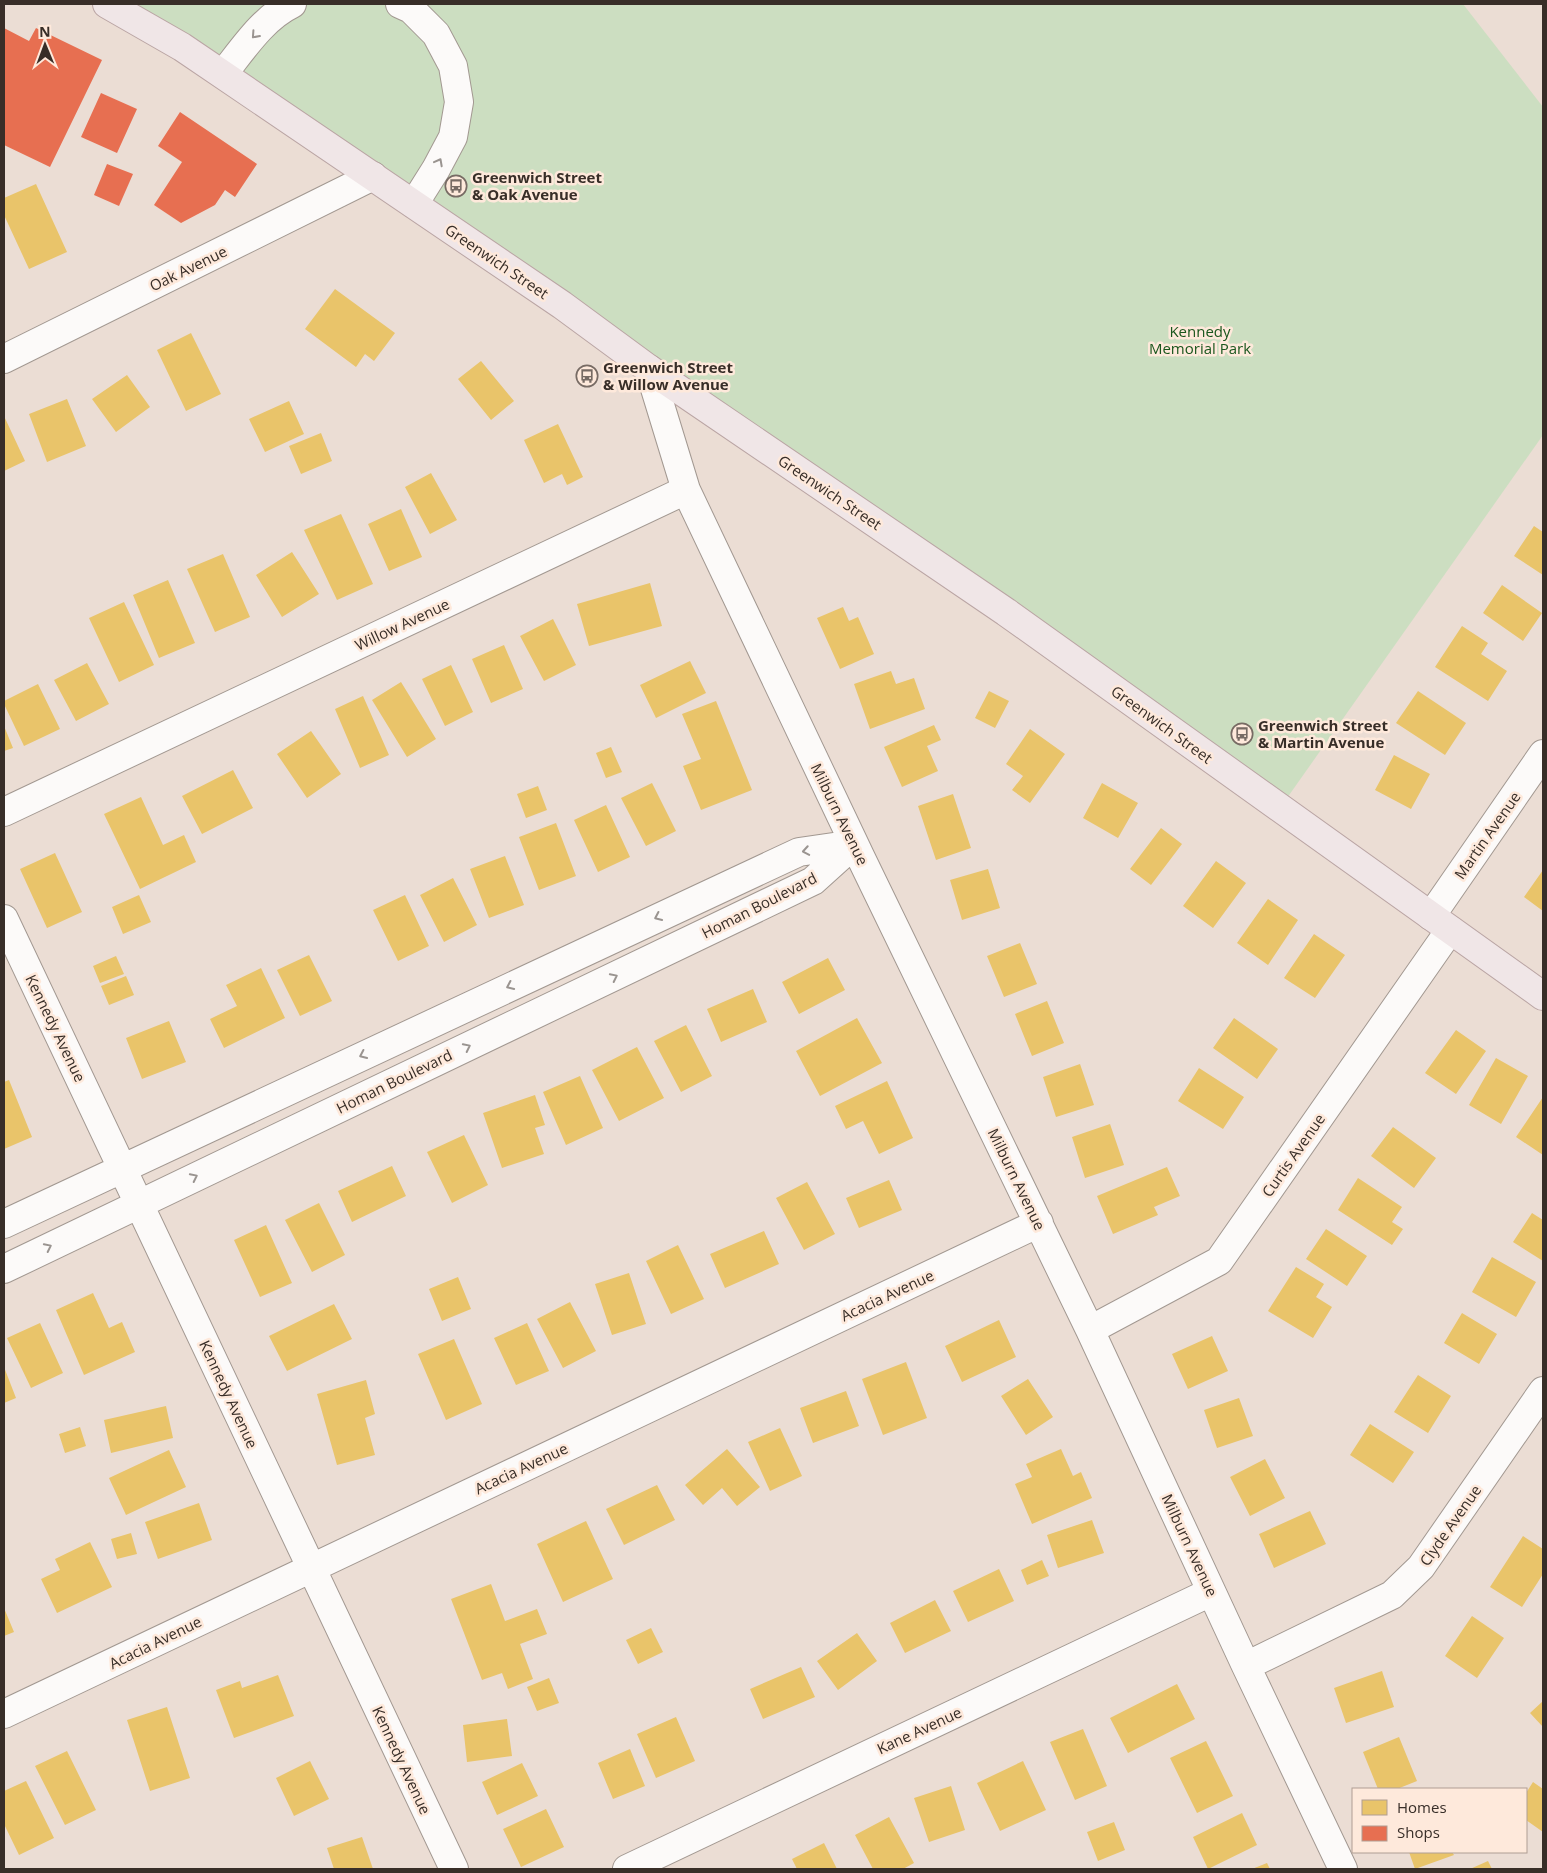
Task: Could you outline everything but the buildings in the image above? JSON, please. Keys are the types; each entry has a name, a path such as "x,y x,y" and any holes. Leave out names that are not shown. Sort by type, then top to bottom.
{"main road":[{"name":"Greenwich Street","path":"107,4 182,47 223,74 562,305 649,370 1006,612 1543,996"}],"street":[{"path":"223,74 256,33 281,9 292,4"},
{"path":"408,6 436,34 449,58 453,66 459,102 452,137 436,169 414,204"},
{"name":"Oak Avenue","path":"4,359 373,176"},
{"path":"649,370 686,490"},
{"name":"Willow Avenue","path":"4,812 686,490"},
{"name":"Milburn Avenue","path":"686,490 854,844 1090,1330 1211,1592 1343,1869"},
{"name":"Martin Avenue","path":"1441,923 1543,754"},
{"name":"Homan Boulevard","path":"4,1224 798,852 854,844"},
{"name":"Homan Boulevard","path":"4,1269 813,882 854,844"},
{"name":"Kennedy Avenue","path":"4,919 454,1869"},
{"name":"Curtis Avenue","path":"1090,1330 1219,1261 1441,923"},
{"path":"486,998 500,1031"},
{"name":"Acacia Avenue","path":"4,1714 1039,1223"},
{"name":"Clyde Avenue","path":"1246,1666 1392,1595 1421,1567 1543,1392"},
{"name":"Kane Avenue","path":"627,1869 1211,1592"}],"green space":[{"name":"Kennedy Memorial Park","path":"107,4 1463,4 1543,107 1543,435 1280,808"}],"place":[{"name":"Greenwich Street & Oak Avenue","path":"456,186"},
{"name":"Greenwich Street & Willow Avenue","path":"587,376"},
{"name":"Greenwich Street & Martin Avenue","path":"1242,734"}]}
